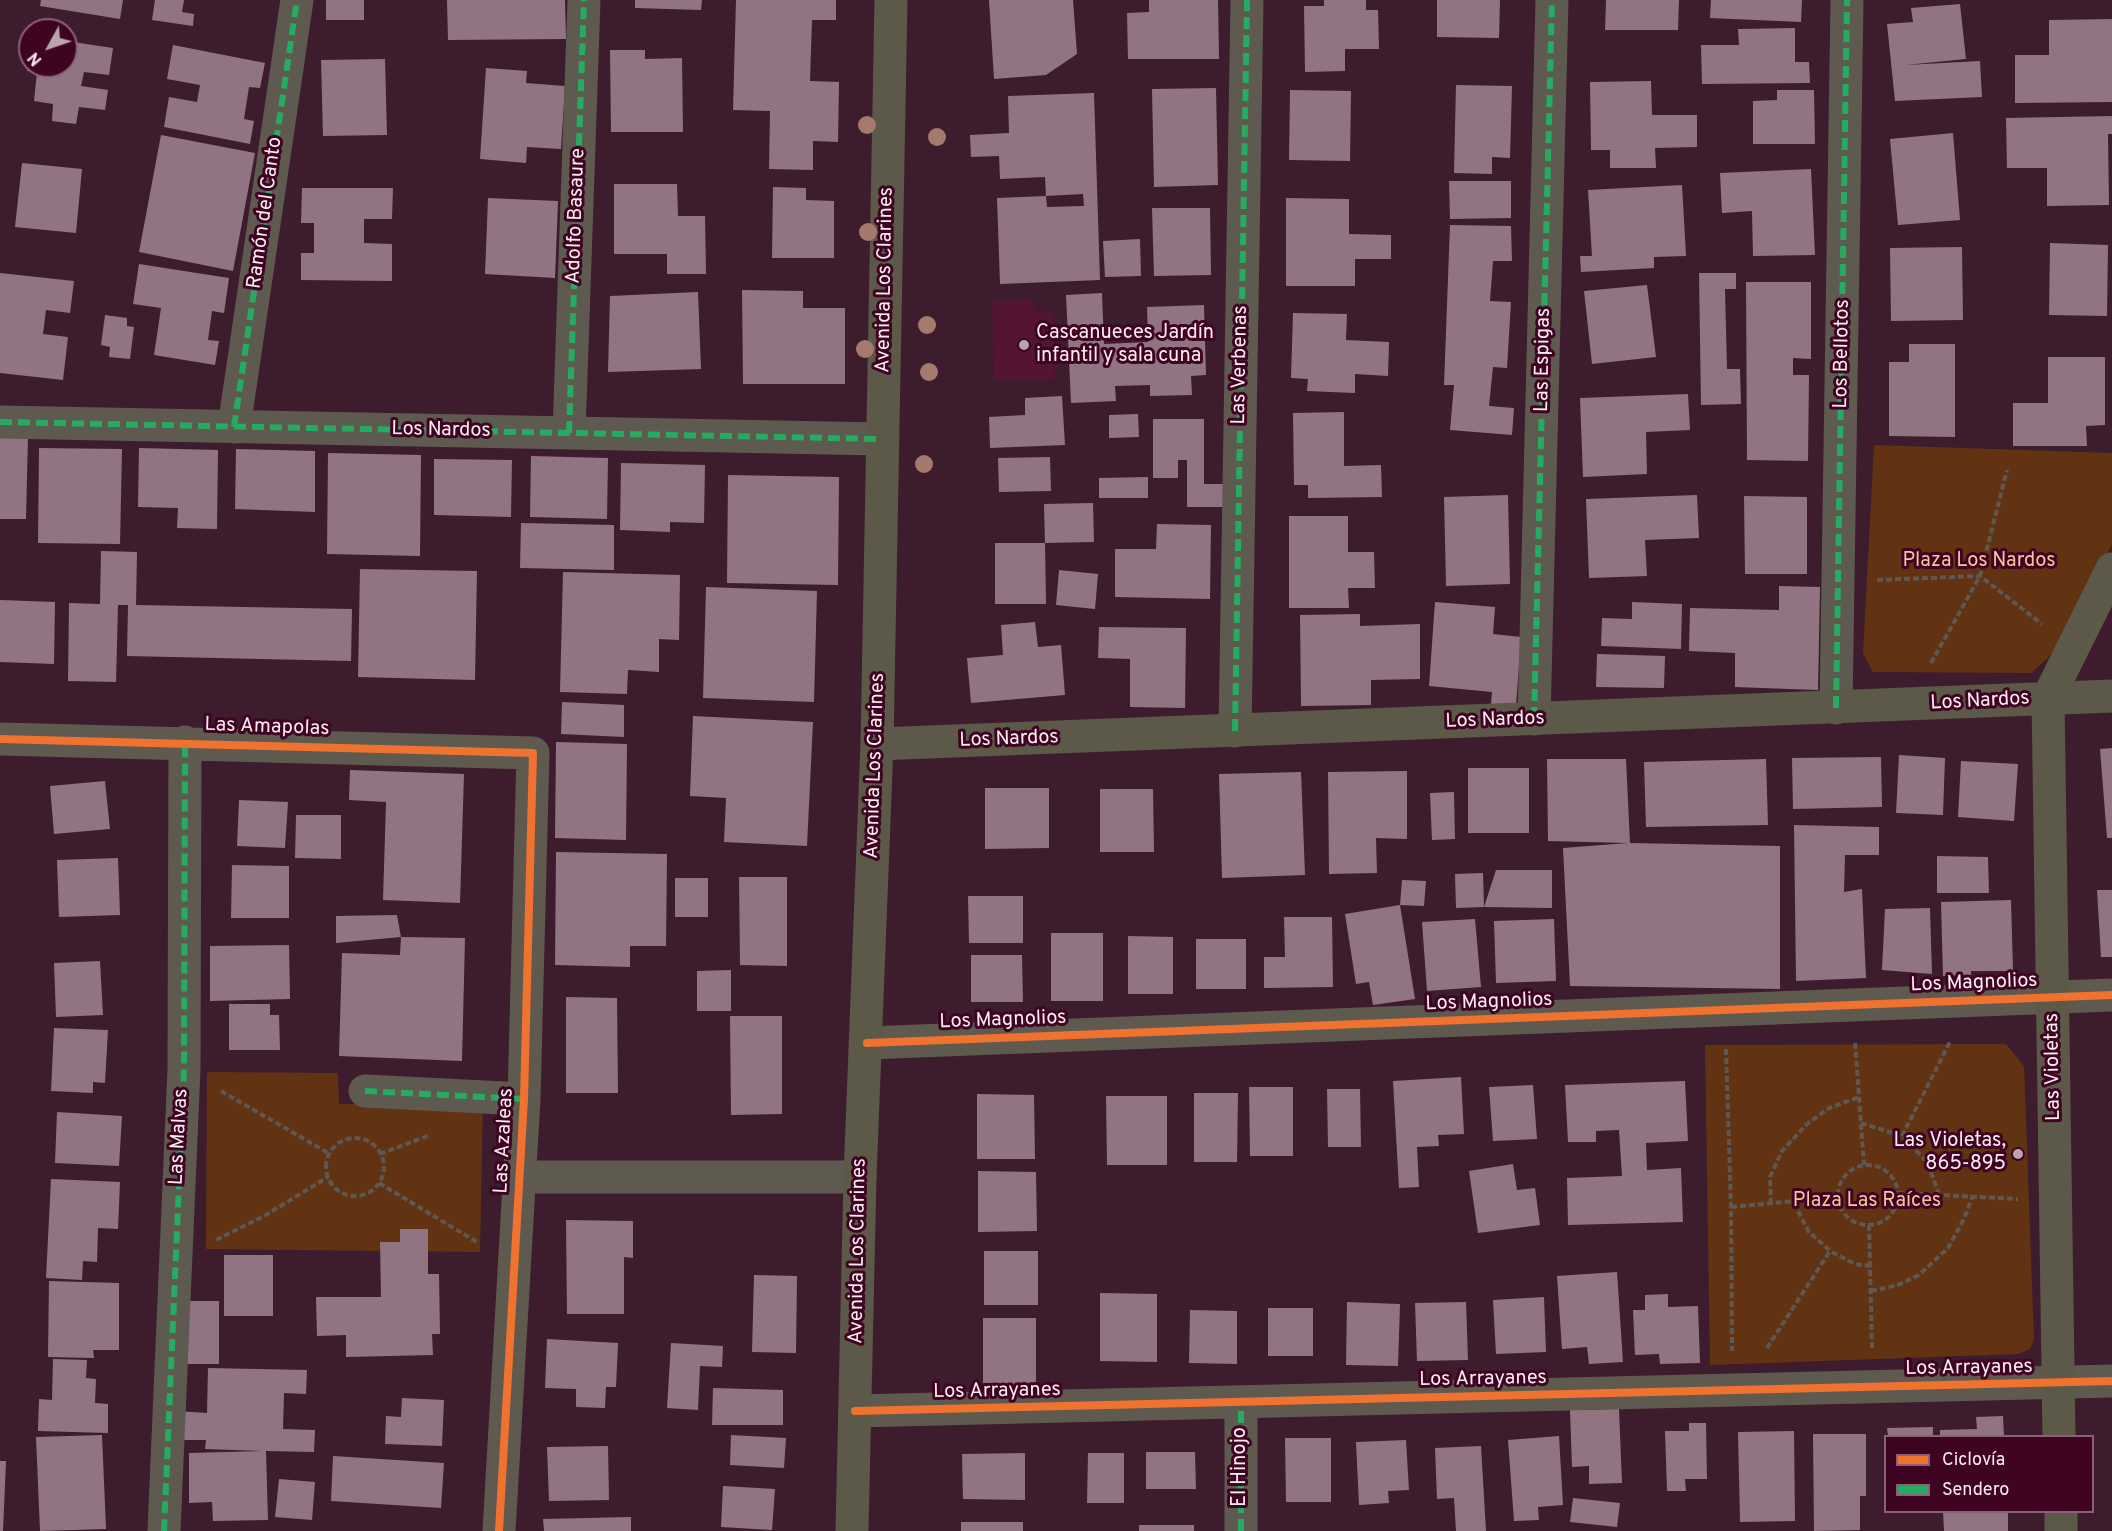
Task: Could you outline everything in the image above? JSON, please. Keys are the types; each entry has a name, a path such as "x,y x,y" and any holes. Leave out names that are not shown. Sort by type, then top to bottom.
{"street":[{"name":"Ramón del Canto","path":"234,427 297,0"},
{"name":"Adolfo Basaure","path":"569,433 584,0"},
{"name":"Avenida Los Clarines","path":"852,1531 860,1177 877,744 891,0"},
{"name":"Las Verbenas","path":"1235,731 1247,0"},
{"name":"Las Espigas","path":"1534,719 1552,0"},
{"name":"Los Bellotos","path":"1836,708 1840,581 1847,0"},
{"name":"Los Nardos","path":"0,422 882,439"},
{"name":"Las Violetas","path":"2059,1435 2048,698 2112,569"},
{"name":"Los Nardos","path":"877,744 1907,706 2112,696"},
{"name":"Las Amapolas","path":"0,739 185,742 533,753"},
{"name":"Las Malvas","path":"164,1531 184,1070 185,742"},
{"name":"Las Azaleas","path":"499,1531 524,1099 533,753"},
{"name":"Los Magnolios","path":"867,1043 2112,995"},
{"path":"365,1091 524,1099"},
{"path":"519,1178 860,1177"},
{"name":"Los Arrayanes","path":"855,1411 2112,1381"},
{"name":"El Hinojo","path":"1240,1531 1241,1403"},
{"path":"2061,1513 2061,1531"}],"path":[{"path":"1907,706 1980,576 2007,470"},
{"path":"1840,581 1980,576 2073,648"},
{"path":"1902,1136 1971,1001"},
{"path":"1853,1006 1864,1165"},
{"path":"1724,1010 1736,1391"},
{"path":"184,1070 330,1154"},
{"path":"1771,1204 1770,1177 1782,1151 1807,1124 1829,1108 1859,1097"},
{"path":"1861,1123 1902,1136 1927,1162 1939,1194"},
{"path":"347,1139 367,1141 375,1147 384,1164 379,1183 365,1194 356,1196 339,1191 328,1177 326,1168 330,1154 347,1139"},
{"path":"1864,1165 1874,1165 1891,1175 1899,1193 1893,1212 1887,1219 1869,1226 1849,1219 1842,1212 1838,1197 1840,1182 1846,1173 1864,1165"},
{"path":"174,1262 264,1216 328,1177"},
{"path":"379,1183 516,1266"},
{"path":"1899,1193 1973,1195 2056,1202"},
{"path":"1871,1291 1898,1285 1919,1275 1948,1248 1964,1219 1973,1195"},
{"path":"1731,1207 1794,1203 1838,1197"},
{"path":"1794,1203 1809,1232 1830,1251 1855,1264 1870,1266"},
{"path":"1869,1226 1872,1388"},
{"path":"1736,1391 1830,1251"}],"shaded area":[{"name":"Cascanueces Jardín infantil y sala cuna","path":"1034,300 1035,312 1053,312 1055,379 994,380 992,301"}],"green space":[{"name":"Plaza Los Nardos","path":"1874,445 2112,453 2112,544 2062,645 2031,673 1873,672 1863,653"},
{"name":"Plaza Las Raíces","path":"2006,1044 2024,1066 2034,1339 2030,1349 2018,1354 1710,1365 1705,1045"},
{"path":"207,1072 338,1073 339,1104 483,1102 480,1252 206,1249"}],"building":[{"path":"41,0 123,0 120,19 40,6"},
{"path":"155,0 184,0 182,12 194,14 193,26 152,20"},
{"path":"326,0 364,0 364,20 326,20"},
{"path":"447,0 565,0 566,39 448,40"},
{"path":"635,0 702,0 701,10 635,8"},
{"path":"736,0 836,0 836,20 812,20 810,81 839,82 838,142 813,141 813,170 769,169 770,111 733,110"},
{"path":"989,0 1073,0 1077,54 1046,75 994,79"},
{"path":"1149,0 1218,0 1219,59 1128,59 1127,13 1149,12"},
{"path":"1324,0 1366,0 1366,10 1378,10 1379,49 1345,49 1345,71 1305,72 1304,6 1324,6"},
{"path":"1437,0 1500,0 1499,38 1437,37"},
{"path":"1606,0 1679,0 1678,30 1605,30"},
{"path":"1711,0 1802,0 1801,22 1710,18"},
{"path":"1960,4 1966,59 1905,65 1980,61 1982,97 1895,101 1887,24 1913,22 1911,8"},
{"path":"2112,19 2112,102 2015,103 2015,55 2049,55 2049,20"},
{"path":"1795,28 1795,62 1809,62 1810,83 1702,84 1701,45 1739,45 1738,29"},
{"path":"78,43 113,48 109,75 84,72 81,86 108,90 105,110 79,107 76,124 52,121 53,104 34,101 36,78 78,78"},
{"path":"173,45 265,63 260,88 249,87 244,119 254,121 250,144 164,127 169,97 197,102 200,85 167,79"},
{"path":"610,50 645,50 645,59 682,58 683,132 611,132"},
{"path":"385,59 387,135 323,136 321,60"},
{"path":"486,68 527,71 526,83 565,86 561,149 527,147 526,163 480,159"},
{"path":"1651,81 1652,115 1697,115 1697,147 1655,148 1656,168 1610,168 1610,150 1591,150 1590,82"},
{"path":"1456,85 1512,86 1510,158 1492,157 1492,174 1454,173"},
{"path":"1216,88 1218,185 1154,187 1152,89"},
{"path":"1290,90 1351,91 1350,161 1289,160"},
{"path":"1777,90 1814,90 1815,144 1753,144 1753,101 1777,100"},
{"path":"1094,93 1100,280 1000,284 997,198 1046,196 1045,177 1000,179 999,156 971,157 970,135 1009,133 1008,96","holes":["1083,194 1084,206 1047,207 1046,196"]},
{"path":"2112,116 2112,134 2108,134 2109,205 2047,206 2047,168 2007,168 2006,118"},
{"path":"1953,133 1960,220 1898,225 1890,139"},
{"path":"161,135 255,153 233,271 139,252"},
{"path":"22,163 82,169 76,233 15,227"},
{"path":"1811,169 1815,255 1753,256 1752,211 1722,213 1720,173"},
{"path":"1449,181 1511,181 1511,218 1450,219"},
{"path":"614,184 677,184 678,216 705,216 706,274 667,274 667,254 614,254"},
{"path":"1682,185 1686,256 1654,257 1654,268 1581,272 1580,256 1592,256 1588,190"},
{"path":"773,187 806,188 806,200 834,201 834,258 772,258"},
{"path":"302,188 393,188 392,219 364,219 364,243 392,244 392,281 301,280 301,253 314,253 314,223 301,223"},
{"path":"488,198 558,201 555,278 485,274"},
{"path":"1286,198 1349,199 1349,234 1391,235 1391,259 1355,259 1355,286 1286,286"},
{"path":"1152,208 1210,208 1211,275 1154,276"},
{"path":"1450,225 1511,226 1512,261 1493,261 1490,301 1511,302 1507,368 1493,367 1489,406 1514,408 1512,435 1450,430 1454,385 1444,385"},
{"path":"1140,239 1141,276 1105,277 1103,241"},
{"path":"2050,243 2108,245 2107,316 2049,315"},
{"path":"1962,247 1963,320 1891,321 1890,248"},
{"path":"139,264 229,278 224,313 212,311 208,340 219,341 215,365 154,355 161,308 133,304"},
{"path":"0,273 74,281 70,313 46,310 43,334 68,337 63,380 0,373"},
{"path":"1699,273 1736,273 1736,289 1725,289 1727,369 1740,369 1741,404 1701,405"},
{"path":"1746,282 1811,282 1811,359 1793,358 1793,375 1809,375 1808,461 1747,460"},
{"path":"1647,285 1656,357 1592,364 1584,291"},
{"path":"742,290 803,291 803,308 845,308 845,384 743,384"},
{"path":"698,292 701,369 608,372 610,296"},
{"path":"1102,293 1104,344 1148,342 1147,307 1204,305 1206,375 1191,376 1192,395 1150,396 1150,385 1115,386 1116,401 1071,403 1066,295"},
{"path":"1293,313 1347,314 1346,340 1389,342 1388,376 1355,374 1355,393 1307,391 1308,379 1291,378"},
{"path":"105,315 127,318 127,326 134,327 130,359 109,357 110,347 101,345"},
{"path":"1909,344 1955,344 1955,437 1889,436 1889,362 1909,362"},
{"path":"2048,357 2105,357 2105,425 2086,426 2087,446 2013,446 2013,403 2048,403"},
{"path":"1688,394 1690,430 1646,432 1647,474 1583,477 1580,398"},
{"path":"1062,396 1065,445 990,448 989,417 1025,415 1025,398"},
{"path":"1344,412 1344,466 1381,465 1382,497 1308,498 1308,485 1294,485 1293,413"},
{"path":"1138,414 1139,437 1109,438 1109,415"},
{"path":"1153,419 1204,419 1204,484 1225,484 1225,507 1187,507 1187,460 1178,460 1178,478 1153,478"},
{"path":"0,436 28,437 26,519 0,519"},
{"path":"39,448 122,449 120,544 38,543"},
{"path":"139,448 218,450 217,529 177,528 178,508 138,507"},
{"path":"236,449 315,451 315,512 235,509"},
{"path":"328,453 421,455 420,556 327,554"},
{"path":"531,456 608,458 607,519 530,517"},
{"path":"1050,457 1051,491 999,492 998,458"},
{"path":"434,459 512,460 511,517 434,515"},
{"path":"621,463 705,465 704,523 670,522 670,532 620,530"},
{"path":"728,475 839,477 838,585 727,583"},
{"path":"1148,477 1148,498 1099,498 1099,478"},
{"path":"1508,495 1510,584 1446,586 1444,497"},
{"path":"1697,495 1699,538 1645,540 1647,576 1589,578 1586,499"},
{"path":"1744,496 1807,497 1807,574 1745,574"},
{"path":"1093,503 1094,542 1045,543 1044,504"},
{"path":"1289,516 1348,516 1348,552 1374,552 1375,588 1348,588 1349,608 1289,608"},
{"path":"521,523 614,525 614,570 520,568"},
{"path":"1157,524 1211,525 1210,599 1115,597 1115,549 1156,549"},
{"path":"995,543 1045,543 1046,604 995,604"},
{"path":"101,551 137,552 136,605 352,609 351,661 127,656 128,605 118,605 116,682 68,681 69,603 100,604"},
{"path":"360,569 477,571 475,680 358,677"},
{"path":"1059,570 1098,574 1095,609 1056,605"},
{"path":"563,572 680,575 679,640 659,639 659,672 628,670 627,694 560,692"},
{"path":"1779,586 1820,587 1818,690 1735,687 1735,653 1689,651 1690,608 1779,610"},
{"path":"706,587 817,591 814,702 703,698"},
{"path":"0,600 55,602 54,664 0,662"},
{"path":"1435,602 1495,607 1493,634 1521,637 1516,706 1491,704 1492,692 1429,686"},
{"path":"1632,602 1682,604 1681,649 1601,646 1602,618 1632,619"},
{"path":"1360,614 1360,626 1420,624 1420,679 1371,680 1371,705 1301,706 1300,615"},
{"path":"1035,622 1038,647 1061,645 1065,695 971,703 967,658 1003,655 1001,625"},
{"path":"1099,627 1186,628 1185,708 1130,707 1130,659 1098,658"},
{"path":"1597,654 1665,656 1664,688 1596,687"},
{"path":"562,702 624,705 624,737 561,734"},
{"path":"693,716 813,722 807,846 724,842 726,798 690,796"},
{"path":"556,742 627,744 626,840 555,838"},
{"path":"2112,748 2112,838 2107,838 2100,749"},
{"path":"1899,755 1945,758 1943,815 1896,813"},
{"path":"1881,757 1882,807 1793,809 1792,758"},
{"path":"1547,759 1626,759 1630,843 1780,846 1780,989 1570,986 1563,848 1628,843 1548,841"},
{"path":"1766,759 1768,825 1646,827 1644,762"},
{"path":"1961,761 2018,764 2014,821 1958,817"},
{"path":"1468,768 1529,768 1529,833 1468,833"},
{"path":"350,770 464,774 460,903 383,900 386,802 349,800"},
{"path":"1407,771 1407,839 1376,838 1377,873 1329,874 1328,772"},
{"path":"1301,772 1305,875 1222,878 1219,774"},
{"path":"105,781 110,829 54,834 50,786"},
{"path":"985,788 1049,788 1049,848 985,849"},
{"path":"1100,789 1153,789 1154,852 1100,852"},
{"path":"1454,792 1455,839 1432,840 1430,793"},
{"path":"239,800 288,802 285,848 237,846"},
{"path":"296,815 341,815 341,859 295,858"},
{"path":"1794,825 1879,827 1879,855 1845,855 1844,892 1862,889 1866,978 1796,981"},
{"path":"556,852 667,854 666,946 630,946 630,967 555,965"},
{"path":"1937,856 1988,857 1989,893 1937,893"},
{"path":"118,858 120,915 59,917 57,860"},
{"path":"232,865 289,866 289,918 231,918"},
{"path":"1496,870 1552,870 1552,908 1484,907"},
{"path":"1483,873 1484,907 1456,908 1455,874"},
{"path":"739,877 787,877 787,966 740,965"},
{"path":"675,878 708,878 708,917 675,917"},
{"path":"1402,880 1426,881 1424,906 1400,905"},
{"path":"2097,890 2112,890 2112,957 2101,957"},
{"path":"968,896 1023,896 1023,943 969,943"},
{"path":"2011,900 2013,971 1971,971 1971,975 1943,976 1941,902"},
{"path":"1400,905 1415,999 1373,1005 1369,982 1356,984 1345,914"},
{"path":"1930,908 1932,974 1882,970 1885,909"},
{"path":"397,915 401,937 336,943 336,916"},
{"path":"1284,917 1332,917 1333,987 1264,988 1264,957 1285,957"},
{"path":"1475,919 1481,987 1427,991 1422,922"},
{"path":"1554,919 1556,981 1496,983 1494,921"},
{"path":"1051,933 1103,933 1103,1001 1051,1001"},
{"path":"1128,936 1173,937 1173,994 1128,994"},
{"path":"401,937 465,938 462,1061 339,1056 342,953 400,955"},
{"path":"1196,939 1246,939 1246,989 1196,989"},
{"path":"289,945 290,999 210,1001 210,946"},
{"path":"971,955 1022,955 1023,1002 971,1002"},
{"path":"100,961 103,1015 56,1017 54,963"},
{"path":"731,970 731,1011 697,1011 697,971"},
{"path":"566,997 617,998 618,1093 566,1093"},
{"path":"229,1004 270,1004 270,1015 279,1015 280,1050 229,1050"},
{"path":"730,1016 782,1016 782,1114 731,1115"},
{"path":"54,1028 108,1030 105,1083 93,1082 93,1093 51,1091"},
{"path":"1461,1077 1464,1134 1438,1135 1439,1146 1417,1147 1419,1187 1399,1188 1393,1081"},
{"path":"1685,1081 1688,1141 1646,1143 1647,1170 1681,1168 1683,1222 1568,1225 1567,1178 1622,1176 1619,1130 1596,1131 1596,1142 1568,1142 1565,1085"},
{"path":"1533,1085 1537,1139 1493,1141 1489,1087"},
{"path":"1249,1087 1293,1087 1293,1156 1250,1156"},
{"path":"1327,1089 1360,1089 1361,1147 1328,1147"},
{"path":"1194,1093 1238,1093 1237,1162 1194,1162"},
{"path":"977,1094 1034,1095 1035,1159 977,1159"},
{"path":"1106,1096 1167,1096 1167,1165 1107,1165"},
{"path":"57,1112 122,1116 119,1166 55,1163"},
{"path":"1513,1164 1517,1190 1535,1188 1540,1225 1478,1233 1469,1171"},
{"path":"978,1171 1036,1172 1037,1231 978,1232"},
{"path":"51,1179 120,1182 118,1229 98,1228 97,1262 83,1261 82,1280 46,1278"},
{"path":"566,1220 633,1221 633,1258 624,1257 624,1314 567,1314"},
{"path":"400,1229 428,1229 428,1274 439,1274 440,1334 432,1334 433,1355 346,1357 346,1335 317,1336 316,1297 381,1297 380,1242 400,1242"},
{"path":"984,1251 1038,1251 1038,1305 984,1305"},
{"path":"224,1255 273,1255 273,1316 224,1316"},
{"path":"1617,1272 1623,1362 1589,1364 1587,1347 1562,1349 1557,1276"},
{"path":"754,1275 797,1276 796,1353 752,1352"},
{"path":"49,1281 119,1283 119,1350 93,1350 94,1358 48,1357"},
{"path":"1100,1293 1157,1294 1157,1362 1100,1361"},
{"path":"1668,1294 1668,1307 1698,1306 1700,1363 1660,1364 1659,1354 1635,1355 1633,1310 1645,1310 1645,1295"},
{"path":"1544,1297 1546,1352 1496,1354 1493,1300"},
{"path":"179,1301 219,1301 219,1364 178,1364"},
{"path":"1347,1302 1400,1304 1398,1366 1346,1365"},
{"path":"1466,1302 1468,1360 1417,1361 1415,1303"},
{"path":"1268,1308 1313,1308 1313,1356 1268,1356"},
{"path":"1190,1310 1237,1311 1237,1364 1189,1363"},
{"path":"983,1318 1036,1318 1036,1387 983,1387"},
{"path":"547,1339 618,1343 616,1387 606,1387 605,1408 576,1407 576,1389 545,1388"},
{"path":"671,1343 723,1346 722,1367 700,1366 698,1410 667,1408"},
{"path":"53,1359 87,1360 86,1378 96,1379 95,1403 108,1404 108,1433 38,1431 39,1399 52,1400"},
{"path":"208,1368 307,1370 306,1394 284,1393 283,1429 315,1430 314,1452 266,1451 268,1520 213,1521 212,1502 189,1503 189,1453 263,1451 205,1449 206,1440 176,1440 176,1411 207,1413"},
{"path":"713,1388 783,1390 783,1425 712,1425"},
{"path":"402,1398 444,1400 442,1446 385,1444 386,1416 401,1417"},
{"path":"1619,1409 1622,1483 1589,1484 1589,1466 1572,1467 1570,1410"},
{"path":"2003,1416 2004,1435 1940,1435 1940,1430 1977,1429 1976,1417"},
{"path":"1689,1423 1706,1423 1707,1479 1685,1479 1686,1491 1667,1491 1665,1431 1689,1431"},
{"path":"1933,1427 1933,1435 1888,1435 1887,1428"},
{"path":"1794,1431 1795,1521 1740,1522 1738,1432"},
{"path":"1813,1434 1866,1434 1866,1496 1860,1496 1860,1530 1814,1531"},
{"path":"102,1435 106,1529 40,1531 36,1437"},
{"path":"731,1435 786,1438 784,1468 730,1465"},
{"path":"1559,1436 1563,1505 1538,1507 1539,1520 1514,1521 1508,1440"},
{"path":"1285,1438 1331,1438 1331,1502 1286,1502"},
{"path":"1406,1440 1409,1490 1388,1491 1389,1503 1359,1505 1356,1442"},
{"path":"608,1446 609,1500 549,1501 547,1447"},
{"path":"1481,1446 1486,1531 1456,1531 1454,1498 1437,1499 1435,1448"},
{"path":"1146,1452 1195,1452 1196,1489 1146,1489"},
{"path":"1025,1453 1025,1500 963,1499 962,1454"},
{"path":"1088,1453 1124,1453 1124,1503 1087,1503"},
{"path":"333,1456 444,1463 441,1508 331,1501"},
{"path":"0,1461 6,1461 3,1531 0,1531"},
{"path":"279,1479 315,1482 312,1520 275,1517"},
{"path":"723,1486 775,1489 772,1530 721,1527"},
{"path":"1573,1498 1620,1503 1617,1527 1570,1522"},
{"path":"1943,1513 2008,1513 2008,1531 1944,1531"},
{"path":"631,1517 631,1531 544,1531 543,1519"},
{"path":"961,1522 1023,1522 1023,1531 961,1531"},
{"path":"1139,1525 1194,1525 1194,1531 1139,1531"}],"marked path":[{"path":"234,427 297,0"},
{"path":"569,433 584,0"},
{"path":"1235,731 1247,0"},
{"path":"1534,719 1552,0"},
{"path":"1836,708 1847,0"},
{"path":"0,422 882,439"},
{"path":"164,1531 184,1069 185,742"},
{"path":"365,1091 524,1099"},
{"path":"1241,1403 1241,1531"}],"cycle path":[{"path":"0,739 533,753 524,1099 499,1531"},
{"path":"867,1043 2112,995"},
{"path":"855,1411 2112,1381"}],"place":[{"name":"Cascanueces Jardín infantil y sala cuna","path":"1024,345"},
{"name":"Las Violetas, 865-895","path":"2018,1154"}]}
